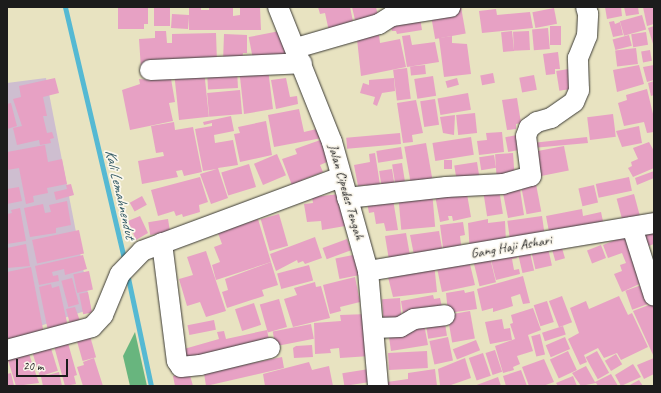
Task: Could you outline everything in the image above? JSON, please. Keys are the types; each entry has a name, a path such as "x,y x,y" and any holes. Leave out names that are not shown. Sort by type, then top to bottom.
{"street":[{"name":"Jalan Cipedes Tengah","path":"278,7 299,56 332,142 368,270 375,328 378,386"},
{"path":"150,70 299,56 379,24 392,16 450,7"},
{"path":"347,198 446,187 503,184 531,176 526,136 529,128 536,122 551,118 574,102 579,90 578,58 587,36 588,14 586,7"},
{"path":"7,350 92,327 103,315 120,274 142,251 341,177"},
{"name":"Gang Haji Ashari","path":"368,270 654,223"},
{"path":"632,227 654,296"},
{"path":"162,243 176,361 180,366 200,365 270,348"},
{"path":"375,328 400,326 414,319 445,315"}],"shaded area":[{"path":"46,78 91,309 7,337 7,83"}],"green space":[{"path":"135,332 147,386 130,386 123,356"}],"building":[{"path":"118,7 148,7 148,24 144,24 144,29 118,29"},
{"path":"154,7 170,7 170,26 154,26"},
{"path":"189,7 201,7 201,10 209,10 209,7 233,7 233,16 240,15 240,7 260,7 261,30 189,30 189,17 188,29 171,28 172,14 189,15"},
{"path":"318,7 350,7 355,31 330,36 325,13 320,14"},
{"path":"352,7 376,7 378,16 355,20"},
{"path":"461,7 466,34 435,39 430,12"},
{"path":"605,7 621,7 622,16 607,19"},
{"path":"624,7 638,7 639,14 626,16"},
{"path":"643,7 653,7 654,24 647,26"},
{"path":"554,8 557,24 535,28 532,12"},
{"path":"496,9 497,15 530,12 533,28 482,33 479,11"},
{"path":"419,12 422,30 397,34 396,31 392,31 390,22"},
{"path":"642,15 646,29 624,36 620,21"},
{"path":"614,21 615,24 620,22 623,35 613,37 609,22"},
{"path":"550,26 561,26 561,45 550,45"},
{"path":"654,26 654,47 648,28"},
{"path":"548,28 550,49 534,50 532,29"},
{"path":"285,30 290,56 254,63 249,37"},
{"path":"155,31 166,31 167,43 172,43 172,34 216,33 217,62 141,69 139,39 155,38"},
{"path":"512,31 514,51 503,52 501,32"},
{"path":"529,31 530,50 514,51 513,32"},
{"path":"646,32 648,45 633,47 631,34"},
{"path":"224,34 247,35 247,53 243,53 242,62 223,62"},
{"path":"379,35 380,43 400,39 406,67 361,76 357,39"},
{"path":"410,35 412,45 435,42 439,62 407,67 402,36"},
{"path":"629,35 632,46 615,50 613,39"},
{"path":"452,36 452,43 467,44 471,74 444,77 439,38"},
{"path":"636,48 638,64 617,66 615,51"},
{"path":"650,50 652,61 643,62 641,52"},
{"path":"558,52 560,69 555,69 555,74 546,75 543,54"},
{"path":"425,65 426,74 411,76 410,67"},
{"path":"639,65 644,84 617,92 613,70"},
{"path":"654,65 654,80 647,82 643,67"},
{"path":"239,68 268,69 273,109 244,114"},
{"path":"407,68 411,99 397,100 393,70"},
{"path":"575,68 578,88 559,91 556,71"},
{"path":"237,69 238,88 208,90 207,71"},
{"path":"204,70 209,117 179,120 174,73"},
{"path":"170,73 175,102 169,103 173,121 130,130 122,90 140,84 139,79 152,80"},
{"path":"493,73 495,83 482,85 480,75"},
{"path":"534,75 537,90 522,93 519,78"},
{"path":"433,76 436,96 417,99 414,79"},
{"path":"55,78 59,93 43,97 47,116 43,116 47,133 52,132 54,138 50,139 51,143 40,145 39,140 17,145 13,128 22,126 13,99 21,97 19,86"},
{"path":"286,78 290,97 297,96 298,104 276,109 271,80"},
{"path":"394,78 395,91 382,93 377,106 373,104 375,97 360,93 363,83 369,85 369,80"},
{"path":"457,78 459,85 447,88 445,81"},
{"path":"654,81 654,95 651,96 648,83"},
{"path":"647,89 654,118 654,132 647,133 644,122 624,126 618,103 627,100 626,95"},
{"path":"240,90 242,114 209,117 207,93"},
{"path":"468,93 471,110 440,115 437,98"},
{"path":"517,98 521,123 516,124 516,129 507,130 502,100"},
{"path":"435,99 439,125 424,127 420,101"},
{"path":"416,100 423,133 412,135 413,142 403,143 397,103"},
{"path":"11,103 17,126 7,129 7,104"},
{"path":"299,109 304,132 321,128 322,138 274,147 268,115"},
{"path":"475,113 477,133 458,135 456,115"},
{"path":"613,114 616,137 590,140 587,117"},
{"path":"455,115 454,135 443,133 440,117"},
{"path":"231,116 234,131 214,135 215,143 233,140 238,165 218,168 228,198 211,204 200,174 217,169 203,171 195,129 212,126 212,123 204,125 203,122"},
{"path":"266,121 272,155 240,162 234,134 240,133 238,127"},
{"path":"174,122 175,130 193,127 202,172 184,176 182,170 176,171 178,177 142,184 138,161 164,156 163,152 156,153 151,126"},
{"path":"639,126 642,143 622,147 616,131"},
{"path":"502,132 504,152 479,155 477,141 487,140 486,133"},
{"path":"400,133 401,144 347,149 346,138"},
{"path":"522,134 525,149 508,152 505,137"},
{"path":"471,137 474,155 435,161 432,143"},
{"path":"587,137 588,143 532,148 532,143"},
{"path":"326,138 334,159 320,165 323,172 302,180 303,184 293,188 282,159 297,154 295,149"},
{"path":"649,142 654,151 654,168 633,177 628,168 632,166 631,162 638,159 633,148"},
{"path":"426,143 433,181 411,185 404,147"},
{"path":"45,145 48,162 62,159 67,184 47,188 48,193 33,196 34,202 26,204 19,168 7,170 7,152"},
{"path":"564,146 569,171 537,177 533,152"},
{"path":"401,147 403,159 378,163 376,151"},
{"path":"375,153 381,191 368,192 366,185 358,186 354,165 370,162 369,154"},
{"path":"513,153 515,179 497,180 495,154"},
{"path":"277,154 286,175 263,185 254,164"},
{"path":"494,155 496,168 481,170 479,157"},
{"path":"444,160 452,160 452,169 444,169"},
{"path":"477,162 480,182 457,185 454,166"},
{"path":"402,163 406,187 396,188 392,165"},
{"path":"249,164 256,187 228,195 221,172"},
{"path":"392,169 395,188 382,190 379,171"},
{"path":"654,171 654,178 637,185 635,178"},
{"path":"200,177 208,202 199,205 200,212 183,217 182,214 176,216 174,211 158,216 151,190"},
{"path":"629,177 632,191 599,198 596,184"},
{"path":"535,179 541,211 527,214 520,182"},
{"path":"519,183 524,215 508,218 503,193"},
{"path":"71,184 74,195 56,200 54,192 67,189 66,185"},
{"path":"594,185 598,203 582,206 578,189"},
{"path":"19,187 22,201 7,204 7,189"},
{"path":"499,189 503,214 487,216 483,192"},
{"path":"432,191 435,227 401,230 398,194"},
{"path":"392,193 398,230 386,231 384,223 376,224 374,212 369,213 366,197"},
{"path":"340,194 351,225 322,230 321,221 307,222 304,204 313,203 312,197"},
{"path":"467,194 471,217 453,221 452,216 448,216 449,220 440,222 435,195"},
{"path":"634,194 641,221 624,226 617,199"},
{"path":"142,196 147,205 135,212 130,203"},
{"path":"67,201 71,225 56,228 56,233 30,237 24,208 43,204 45,213 51,212 49,205"},
{"path":"20,208 26,241 7,244 7,214 12,213 11,210"},
{"path":"582,209 583,216 601,212 604,226 550,237 546,216"},
{"path":"279,214 288,246 270,251 261,219"},
{"path":"140,216 148,233 136,240 128,221"},
{"path":"542,216 545,237 510,242 507,221"},
{"path":"168,219 170,232 150,235 148,222"},
{"path":"258,219 271,262 216,280 212,265 220,262 214,247 222,244 218,233"},
{"path":"488,219 488,223 505,221 506,242 470,253 468,223"},
{"path":"463,222 465,235 460,236 462,252 444,255 440,225"},
{"path":"654,224 654,244 646,247 641,228"},
{"path":"79,230 84,253 37,263 32,240"},
{"path":"439,231 443,254 414,255 410,235"},
{"path":"406,233 411,261 389,260 385,236"},
{"path":"630,234 648,280 622,292 614,274 622,271 620,265 626,263 622,253 608,258 603,245"},
{"path":"315,237 322,258 305,264 303,261 298,263 297,260 276,271 270,254"},
{"path":"347,239 351,250 327,259 323,248"},
{"path":"560,241 565,258 555,261 550,244"},
{"path":"26,244 30,266 7,268 7,248"},
{"path":"547,244 552,265 535,269 530,248"},
{"path":"601,245 606,258 592,263 587,250"},
{"path":"529,248 534,270 522,273 517,251"},
{"path":"206,251 226,311 206,317 200,302 187,306 179,279 193,275 187,257"},
{"path":"515,251 517,258 512,259 514,270 519,269 520,274 496,280 489,252"},
{"path":"358,254 362,275 339,279 335,258"},
{"path":"489,254 496,282 480,286 473,258"},
{"path":"83,255 87,269 65,275 64,269 52,272 53,276 58,275 59,281 39,285 35,266"},
{"path":"468,256 475,285 442,292 437,268"},
{"path":"271,262 278,285 262,290 264,296 227,308 222,292 228,290 225,279"},
{"path":"434,263 437,292 393,297 388,277"},
{"path":"309,265 313,280 281,289 277,274"},
{"path":"31,267 44,334 7,339 7,272"},
{"path":"89,271 93,290 77,293 73,274"},
{"path":"523,276 530,303 523,304 520,294 511,297 513,306 493,312 493,308 482,311 477,289"},
{"path":"355,277 360,302 340,307 341,311 330,314 323,285"},
{"path":"72,278 79,304 68,307 61,281"},
{"path":"315,282 316,287 321,286 330,318 293,327 284,299 297,295 294,288"},
{"path":"647,283 654,302 632,310 625,291"},
{"path":"51,284 52,288 59,286 68,327 48,331 39,287"},
{"path":"464,290 465,293 474,291 477,309 448,313 446,293"},
{"path":"88,292 92,313 83,314 79,294"},
{"path":"433,295 434,299 440,298 442,307 404,319 401,301"},
{"path":"562,296 572,322 559,327 549,301"},
{"path":"619,296 628,315 632,313 648,347 621,360 617,353 604,358 598,348 584,355 587,362 580,365 568,339 579,333 570,308 586,301 589,309"},
{"path":"400,298 402,324 384,325 382,299"},
{"path":"279,299 287,327 268,332 260,305"},
{"path":"547,301 554,322 540,326 534,305"},
{"path":"254,303 261,325 242,331 235,309"},
{"path":"654,303 654,357 633,311"},
{"path":"75,307 80,321 70,324 66,309"},
{"path":"533,308 541,330 528,335 533,351 517,356 520,364 513,367 514,370 503,373 495,346 515,339 510,324 513,323 511,315"},
{"path":"470,311 475,339 452,343 447,315"},
{"path":"368,314 370,356 340,358 339,348 330,349 331,353 315,354 314,323 341,321 340,315"},
{"path":"444,317 447,336 428,339 425,320"},
{"path":"423,319 428,345 391,351 388,330"},
{"path":"502,319 504,329 510,328 512,340 490,344 485,322"},
{"path":"214,320 216,330 189,335 187,325"},
{"path":"311,324 314,339 276,346 273,331"},
{"path":"563,326 566,335 545,341 542,333"},
{"path":"267,330 270,345 187,366 184,349 219,339 217,332 224,331 226,339"},
{"path":"540,334 545,354 536,357 531,336"},
{"path":"90,336 96,357 83,361 77,340"},
{"path":"448,337 453,360 434,364 429,341"},
{"path":"565,337 570,349 551,357 546,345"},
{"path":"476,340 480,350 457,360 453,349"},
{"path":"68,343 77,375 74,376 76,384 65,386 54,346"},
{"path":"50,345 58,371 40,376 32,351"},
{"path":"312,345 313,357 294,358 293,348 296,346"},
{"path":"495,350 502,372 493,375 485,353"},
{"path":"28,351 39,383 16,386 7,357"},
{"path":"427,351 428,368 389,370 388,353"},
{"path":"568,351 577,370 559,378 550,359"},
{"path":"597,351 609,373 598,379 586,357"},
{"path":"483,353 491,376 477,381 469,358"},
{"path":"616,354 622,364 611,371 605,361"},
{"path":"282,357 284,368 206,386 204,373"},
{"path":"94,358 103,386 83,386 77,367 84,365 83,362"},
{"path":"465,358 471,378 451,385 440,385 438,369"},
{"path":"654,358 654,374 644,379 637,365"},
{"path":"544,359 554,382 543,386 529,386 522,367"},
{"path":"309,362 312,370 329,366 333,386 265,386 263,374"},
{"path":"633,364 641,377 621,386 615,375"},
{"path":"586,366 595,382 611,374 618,386 598,386 596,383 581,386 572,373"},
{"path":"369,369 371,382 344,386 342,373"},
{"path":"435,369 437,386 388,386 387,382 408,379 408,373"},
{"path":"521,370 527,386 506,386 503,376"},
{"path":"59,372 62,386 43,386 41,377"},
{"path":"189,372 193,386 175,386 173,376"},
{"path":"11,373 14,386 7,386 7,374"},
{"path":"573,376 577,386 558,386 556,383"},
{"path":"498,377 501,386 474,386"},
{"path":"639,380 643,386 628,386"}],"waterway":[{"name":"Kali Lemahnendut","path":"65,7 125,263"},
{"name":"Kali Lemahnendut","path":"127,273 151,386"}]}
